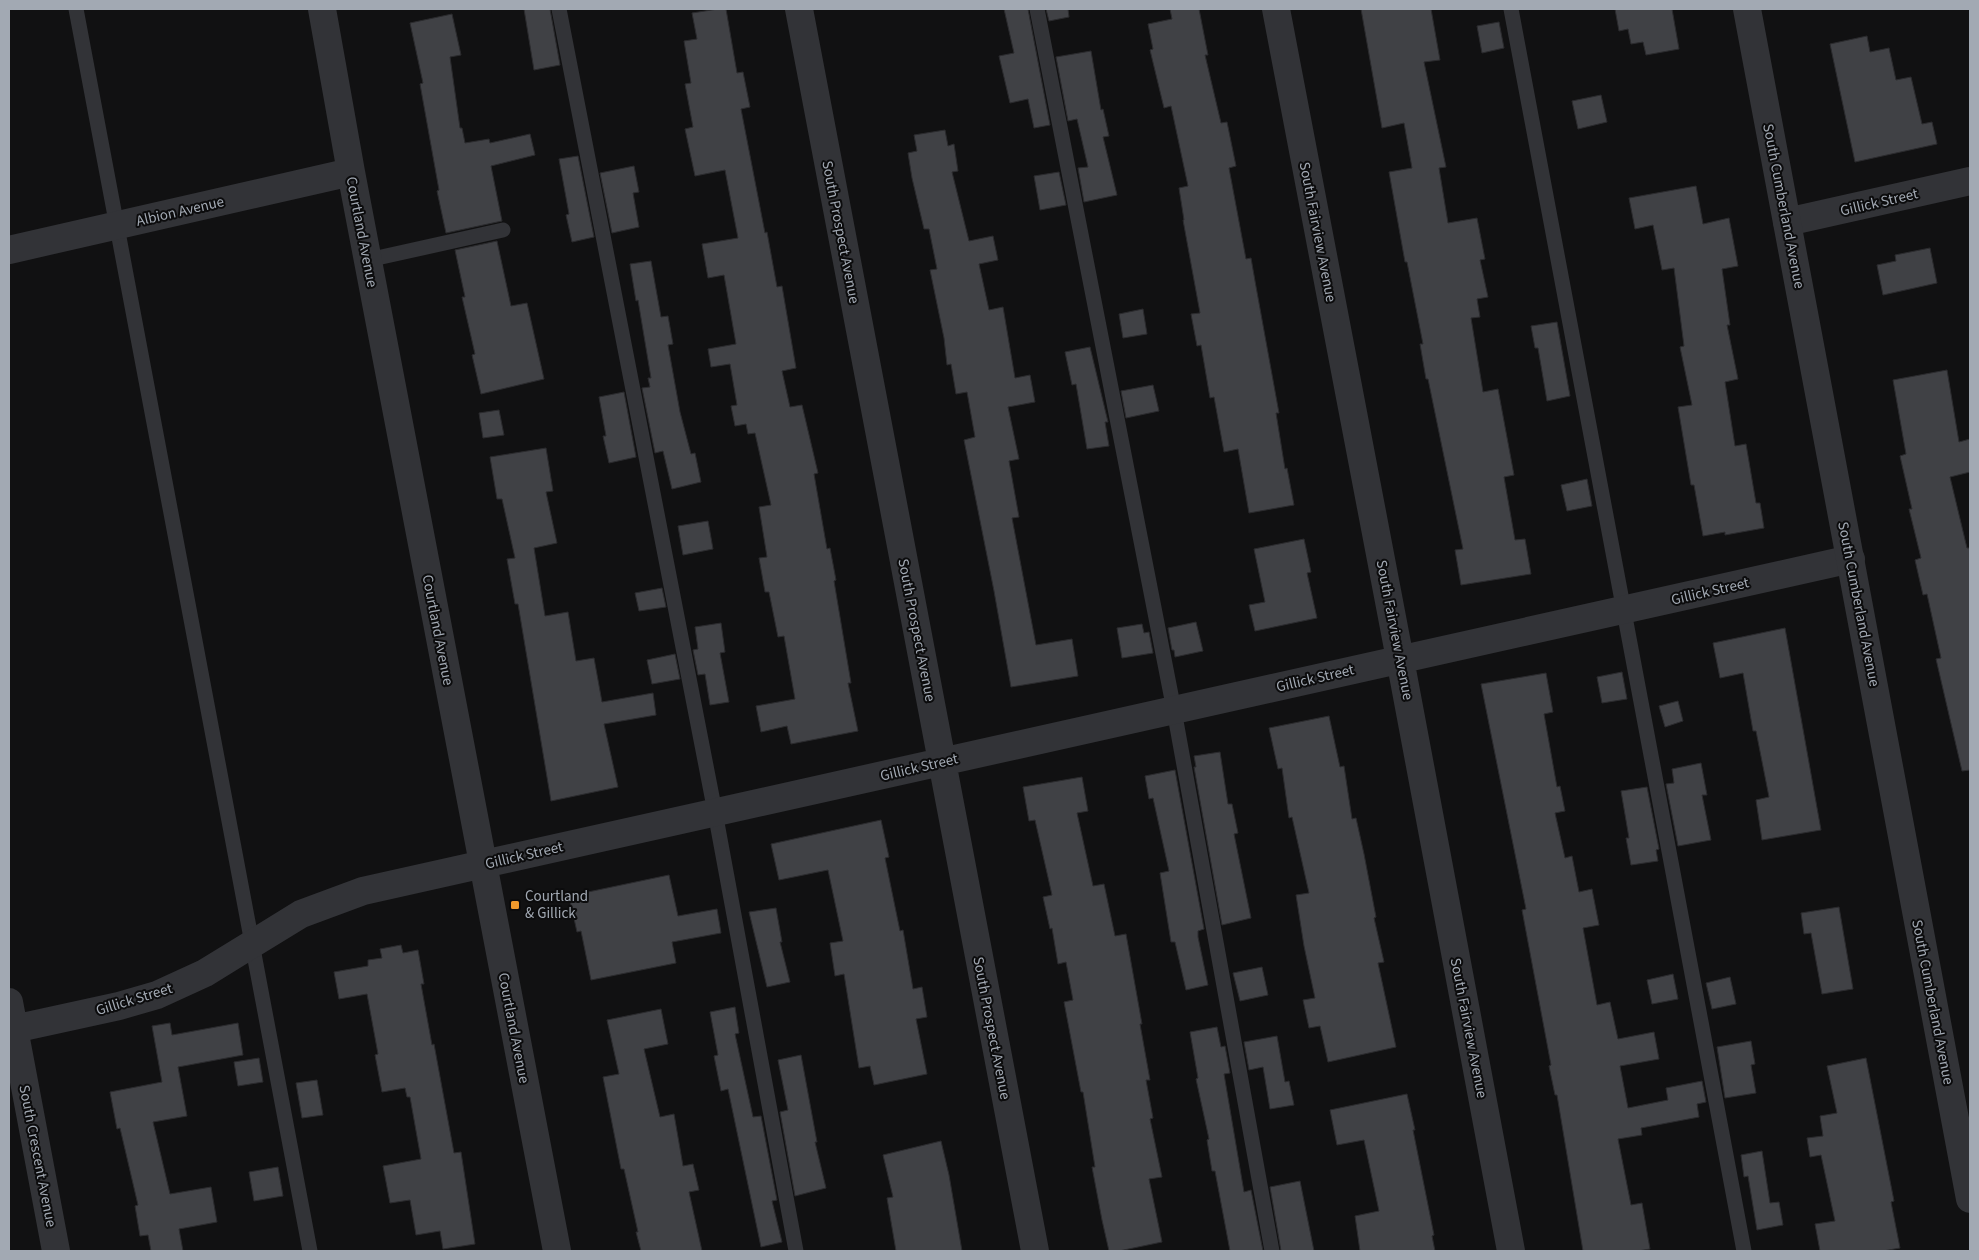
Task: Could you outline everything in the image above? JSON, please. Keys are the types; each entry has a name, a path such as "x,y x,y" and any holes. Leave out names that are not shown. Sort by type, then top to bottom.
{"street":[{"name":"Courtland Avenue","path":"322,9 351,172 557,1251"},
{"name":"South Prospect Avenue","path":"799,9 1035,1251"},
{"name":"South Fairview Avenue","path":"1276,9 1511,1251"},
{"name":"South Cumberland Avenue","path":"1747,9 1970,1199"},
{"name":"Albion Avenue","path":"9,250 351,172"},
{"name":"Gillick Street","path":"1787,222 1970,181"},
{"name":"Gillick Street","path":"11,1029 120,1006 157,995 205,973 301,914 363,891 1850,559"},
{"name":"South Crescent Avenue","path":"9,1002 11,1029 56,1251"}],"lane":[{"path":"76,9 310,1251"},
{"path":"559,9 715,812 796,1251"},
{"path":"1037,9 1174,710 1272,1251"},
{"path":"1511,9 1744,1251"},
{"path":"368,260 503,230"}],"building":[{"path":"524,9 550,9 560,65 534,70"},
{"path":"726,9 737,73 743,72 750,107 741,109 777,287 782,286 796,368 782,371 790,407 802,405 818,473 814,474 827,549 830,548 836,580 834,581 851,683 848,683 858,731 791,744 787,726 761,732 756,706 795,699 784,636 778,637 769,592 765,592 759,558 767,557 759,507 771,505 755,433 748,434 746,424 735,426 731,406 737,405 730,364 711,367 708,349 736,344 724,275 708,278 702,244 738,238 725,170 695,176 685,129 693,127 685,84 691,83 684,41 697,39 692,13"},
{"path":"1004,9 1028,9 1050,125 1034,128 1028,99 1010,103 999,56 1014,53"},
{"path":"1046,9 1068,9 1069,17 1049,21"},
{"path":"1170,9 1199,9 1208,55 1205,55 1221,123 1227,122 1236,166 1229,168 1246,259 1251,258 1279,413 1276,413 1285,469 1287,468 1294,505 1249,513 1238,449 1224,452 1214,397 1210,398 1201,345 1197,346 1191,314 1200,313 1179,188 1188,186 1171,106 1164,108 1150,50 1153,49 1148,24 1172,19"},
{"path":"1361,9 1431,9 1440,60 1424,62 1446,167 1439,168 1448,223 1477,218 1485,259 1480,260 1488,297 1477,299 1480,317 1471,318 1483,392 1498,389 1514,475 1504,477 1515,540 1525,539 1531,574 1461,585 1455,550 1463,549 1428,379 1426,379 1420,344 1423,344 1407,262 1405,262 1389,172 1412,168 1404,123 1382,128"},
{"path":"1615,9 1672,9 1679,49 1646,55 1643,42 1631,44 1628,29 1619,31"},
{"path":"452,14 461,55 450,57 460,128 462,128 465,143 489,139 490,143 530,134 535,155 491,166 502,221 446,233 437,191 439,190 420,84 423,83 410,23"},
{"path":"1499,22 1504,48 1482,53 1477,26"},
{"path":"1867,36 1870,52 1889,48 1896,80 1911,77 1922,124 1932,122 1937,144 1855,162 1830,44"},
{"path":"1091,51 1101,110 1103,109 1109,136 1103,137 1117,195 1084,202 1078,168 1088,167 1077,119 1068,121 1056,57"},
{"path":"1601,95 1607,122 1578,129 1572,101"},
{"path":"945,130 948,146 954,144 958,171 952,172 969,241 993,236 998,260 979,264 989,310 1003,307 1015,378 1030,375 1035,402 1008,407 1019,459 1009,461 1019,517 1012,518 1036,645 1072,639 1078,676 1011,687 964,440 975,437 967,392 956,394 951,364 947,365 944,338 930,270 937,269 929,229 924,229 908,153 917,151 914,135"},
{"path":"578,156 594,237 572,242 566,215 569,214 559,159"},
{"path":"634,166 639,192 633,193 639,227 612,233 600,173"},
{"path":"1059,172 1066,205 1040,210 1034,176"},
{"path":"1696,186 1703,224 1729,218 1738,266 1722,269 1730,325 1727,325 1738,379 1725,382 1735,446 1746,444 1756,503 1760,503 1764,528 1725,535 1725,532 1703,536 1694,485 1691,485 1678,407 1692,405 1680,347 1684,346 1674,268 1662,270 1653,225 1635,229 1629,198"},
{"path":"497,241 511,306 527,303 544,379 481,394 472,355 475,354 462,297 465,297 455,250"},
{"path":"1930,248 1937,283 1883,295 1877,265 1896,261 1895,255"},
{"path":"651,261 661,317 668,316 673,344 668,345 680,412 691,454 695,453 701,482 672,489 663,451 655,453 642,388 650,387 648,378 651,378 630,264"},
{"path":"1143,309 1147,334 1123,338 1119,314"},
{"path":"1557,322 1570,396 1547,401 1538,348 1535,348 1531,326"},
{"path":"1090,347 1108,422 1105,422 1109,446 1087,449 1076,384 1072,385 1065,352"},
{"path":"1947,370 1959,442 1970,439 1970,472 1950,477 1967,548 1970,548 1970,770 1962,771 1936,659 1941,658 1927,594 1923,595 1915,560 1921,558 1909,509 1912,509 1900,456 1906,454 1893,380"},
{"path":"1153,385 1159,411 1126,418 1121,391"},
{"path":"624,392 636,457 609,463 603,436 606,436 599,397"},
{"path":"499,410 504,435 483,438 479,413"},
{"path":"546,448 553,491 546,492 557,543 534,548 545,616 568,612 576,661 594,658 602,702 653,693 656,715 604,724 618,787 551,801 518,604 515,604 507,559 515,558 502,499 497,499 490,457"},
{"path":"1587,479 1592,506 1567,511 1561,485"},
{"path":"708,521 713,549 683,555 678,526"},
{"path":"1304,539 1311,572 1307,573 1317,618 1255,631 1249,605 1265,602 1254,549"},
{"path":"662,588 666,607 639,611 635,593"},
{"path":"1196,622 1203,651 1175,657 1168,628"},
{"path":"721,623 725,652 720,653 729,702 710,705 705,674 698,675 693,650 698,649 695,627"},
{"path":"1142,624 1144,633 1149,632 1153,653 1122,658 1117,628"},
{"path":"1785,628 1821,830 1762,840 1756,800 1769,797 1756,731 1753,731 1743,673 1720,678 1713,643"},
{"path":"675,654 680,679 652,684 647,660"},
{"path":"1622,672 1627,699 1602,703 1597,677"},
{"path":"1546,673 1553,712 1544,714 1557,787 1560,786 1565,811 1555,813 1565,858 1572,856 1579,892 1592,889 1599,925 1583,928 1597,1005 1610,1002 1618,1039 1654,1032 1659,1059 1620,1066 1628,1108 1668,1100 1666,1088 1702,1081 1706,1102 1697,1104 1699,1117 1641,1128 1642,1135 1618,1139 1631,1205 1642,1203 1650,1249 1638,1251 1583,1251 1557,1095 1555,1095 1549,1066 1551,1065 1522,910 1526,909 1481,684"},
{"path":"1678,701 1683,721 1665,727 1659,706"},
{"path":"1329,716 1340,767 1344,766 1352,819 1356,818 1364,854 1376,917 1374,918 1384,962 1378,963 1396,1047 1328,1062 1320,1026 1309,1028 1303,1000 1315,998 1296,895 1309,893 1292,817 1289,818 1282,768 1278,769 1269,728"},
{"path":"1220,752 1228,804 1232,804 1238,833 1234,834 1251,918 1222,925 1194,767 1196,767 1194,756"},
{"path":"1701,763 1707,795 1702,795 1711,840 1678,846 1666,784 1674,783 1672,769"},
{"path":"1175,770 1204,929 1198,931 1198,937 1208,985 1186,990 1175,942 1171,942 1160,873 1169,871 1153,798 1149,799 1145,776"},
{"path":"1082,777 1088,811 1077,813 1093,886 1104,884 1115,936 1126,934 1150,1080 1146,1080 1153,1118 1150,1119 1162,1177 1149,1179 1162,1242 1119,1251 1109,1251 1102,1220 1092,1167 1095,1167 1083,1092 1081,1092 1064,1002 1073,1000 1066,962 1058,964 1052,928 1050,929 1043,897 1052,895 1035,820 1029,821 1023,787"},
{"path":"1647,787 1659,849 1656,850 1658,861 1631,865 1626,838 1629,838 1621,791"},
{"path":"881,820 889,857 885,858 900,931 903,930 913,989 922,987 927,1017 916,1019 927,1074 874,1085 870,1066 859,1068 844,974 835,976 830,943 843,941 828,870 779,880 771,844"},
{"path":"669,875 678,916 717,909 721,933 672,942 676,963 591,980 581,931 577,932 569,896"},
{"path":"1839,907 1853,989 1822,994 1811,933 1804,934 1801,913"},
{"path":"776,908 782,942 780,942 790,982 767,987 749,912"},
{"path":"401,945 403,953 418,950 424,984 421,984 432,1045 434,1044 454,1153 461,1152 475,1244 443,1249 440,1231 416,1235 410,1200 390,1203 383,1166 421,1159 410,1097 407,1097 405,1088 382,1092 375,1055 378,1054 367,994 339,999 334,972 368,966 368,960 382,958 380,949"},
{"path":"1262,967 1268,995 1240,1001 1233,973"},
{"path":"1673,974 1678,999 1652,1004 1647,980"},
{"path":"1730,977 1736,1004 1712,1009 1706,983"},
{"path":"735,1007 739,1033 735,1034 753,1117 761,1116 777,1200 772,1201 782,1242 761,1247 728,1089 721,1091 714,1056 718,1055 710,1012"},
{"path":"661,1009 668,1044 644,1049 660,1117 674,1114 683,1166 693,1164 699,1190 689,1192 702,1251 641,1251 624,1169 621,1169 603,1077 619,1074 607,1020"},
{"path":"170,1023 172,1035 238,1023 243,1055 178,1067 187,1116 153,1122 170,1194 211,1187 217,1222 179,1229 183,1251 151,1251 148,1235 140,1236 135,1206 138,1205 120,1128 117,1129 110,1092 162,1082 152,1026"},
{"path":"1217,1027 1221,1047 1225,1046 1230,1073 1224,1074 1244,1192 1251,1190 1263,1251 1230,1251 1215,1171 1212,1171 1207,1140 1209,1139 1196,1079 1198,1078 1190,1032"},
{"path":"1277,1036 1285,1082 1289,1081 1294,1105 1270,1109 1263,1067 1249,1070 1244,1042"},
{"path":"1751,1041 1755,1064 1751,1065 1756,1093 1725,1098 1717,1047"},
{"path":"801,1055 817,1142 815,1142 826,1188 795,1196 780,1112 788,1110 778,1060"},
{"path":"259,1058 263,1082 238,1086 234,1062"},
{"path":"1866,1058 1894,1201 1891,1202 1900,1248 1883,1251 1820,1251 1815,1224 1835,1221 1821,1155 1810,1157 1807,1138 1823,1136 1820,1116 1837,1113 1827,1066"},
{"path":"317,1080 323,1115 302,1118 296,1083"},
{"path":"1407,1094 1434,1235 1432,1236 1435,1251 1360,1251 1355,1216 1379,1211 1364,1140 1337,1145 1330,1110"},
{"path":"941,1141 962,1251 896,1251 887,1198 893,1197 883,1155"},
{"path":"1762,1151 1770,1203 1779,1202 1783,1225 1757,1230 1748,1176 1744,1177 1741,1155"},
{"path":"278,1167 283,1196 254,1201 249,1172"},
{"path":"1300,1181 1314,1251 1281,1251 1270,1187"}],"place":[{"name":"Courtland & Gillick","path":"515,905"}]}
